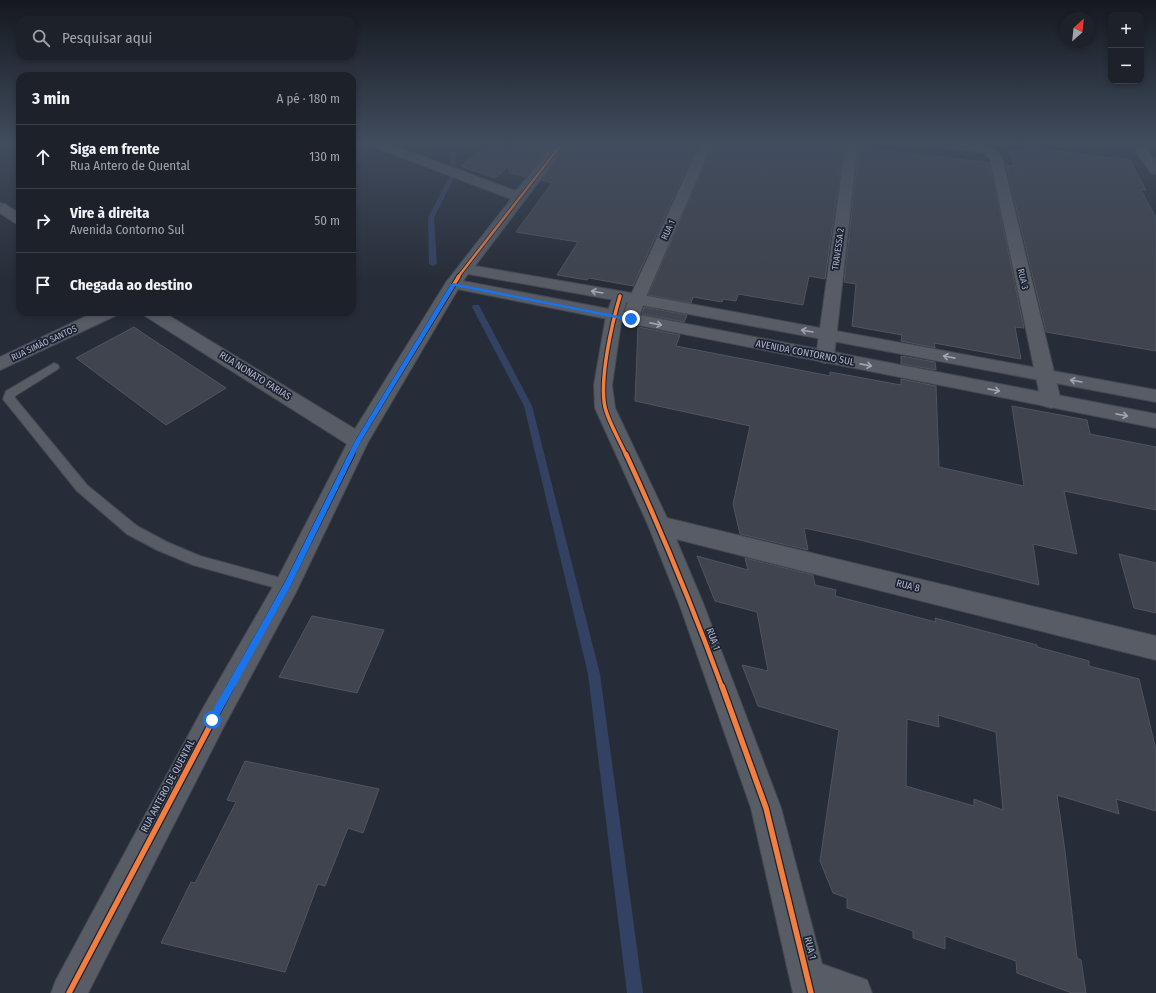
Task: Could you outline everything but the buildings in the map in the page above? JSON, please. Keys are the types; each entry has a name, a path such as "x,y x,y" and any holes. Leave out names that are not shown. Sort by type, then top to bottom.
{"street":[{"path":"496,188 519,197"},
{"name":"RUA ANTERO DE QUENTAL","path":"69,993 212,720 287,585 358,441 459,277 526,188"},
{"name":"RUA 1","path":"684,188 626,308 603,385 605,408 659,525 691,603 766,808 810,985"},
{"name":"TRAVESSA 2","path":"825,357 846,188"},
{"name":"RUA 3","path":"1003,188 1051,401"},
{"path":"0,207 16,217"},
{"name":"AVENIDA CONTORNO SUL","path":"459,277 626,308 827,334 1156,396"},
{"name":"AVENIDA CONTORNO SUL","path":"626,308 825,357 1156,421"},
{"name":"RUA SIMÃO SANTOS","path":"0,364 101,316"},
{"name":"RUA NONATO FARIAS","path":"157,316 358,441"},
{"name":"RUA 8","path":"659,525 1156,648"},
{"path":"810,985 854,993"}],"lane":[{"path":"54,367 10,394 9,399 82,488 132,530 162,546 198,561 287,585"}],"waterway":[{"path":"433,264 431,218 446,188"},
{"path":"476,307 528,406 594,674 635,993"}],"cycle path":[{"path":"69,993 212,720 287,585 358,441 453,284 526,188"},
{"path":"620,296 614,316 603,385 605,408 659,525 691,603 766,808 811,993"}],"route":[{"path":"212,720 287,585 358,441 453,284 631,319"}]}
